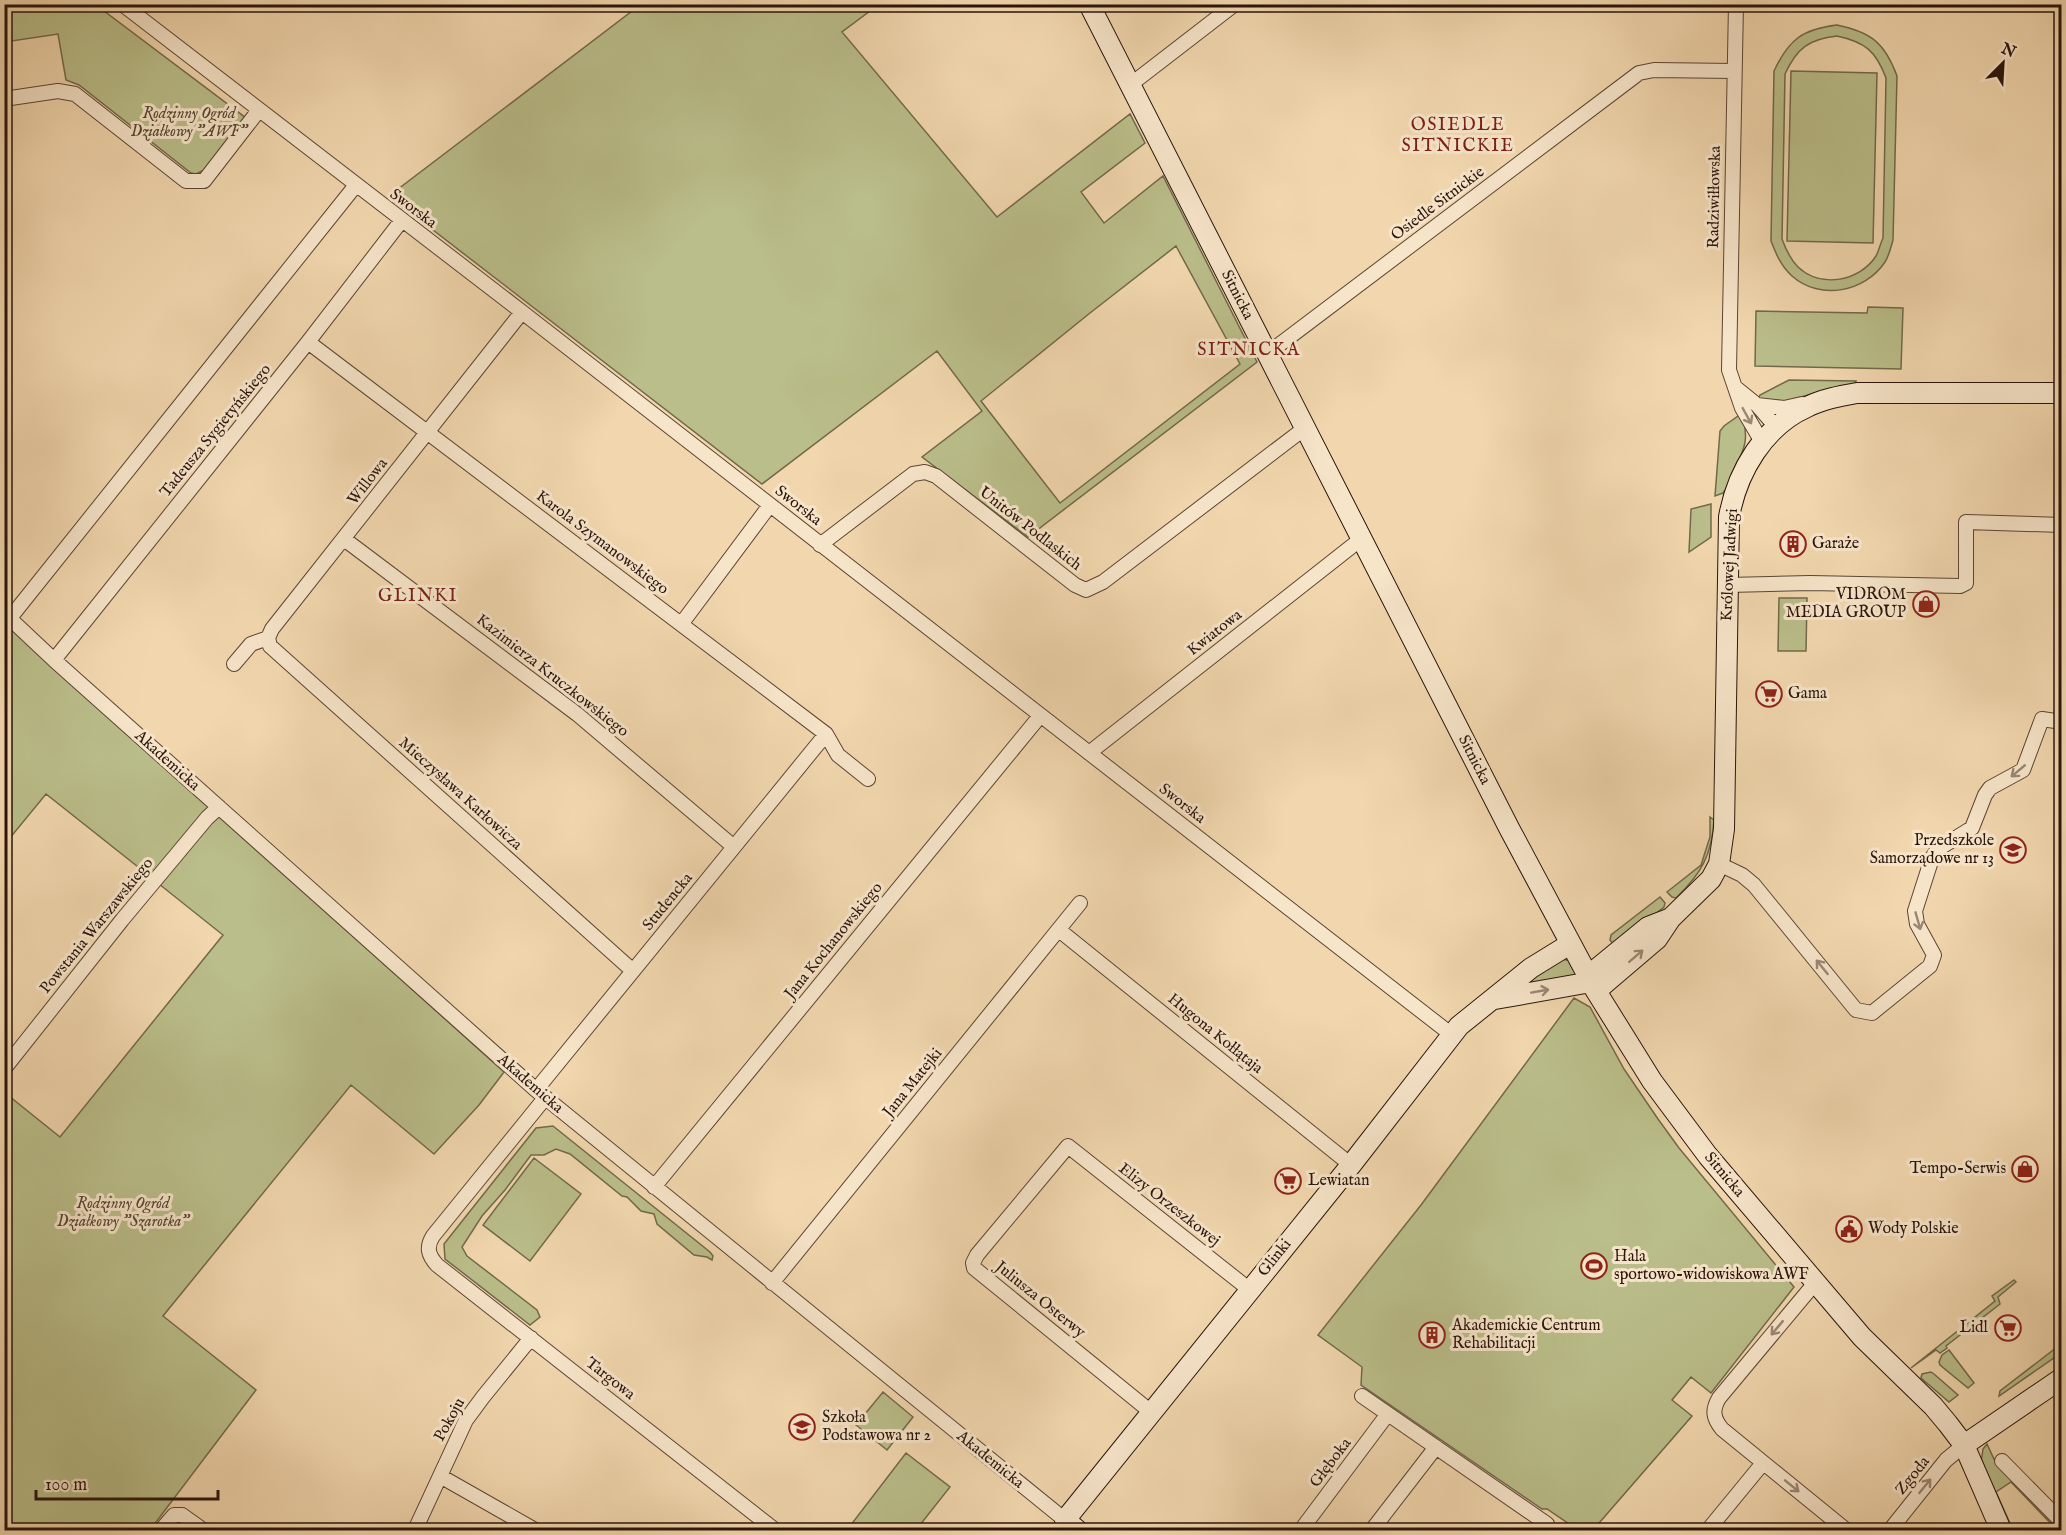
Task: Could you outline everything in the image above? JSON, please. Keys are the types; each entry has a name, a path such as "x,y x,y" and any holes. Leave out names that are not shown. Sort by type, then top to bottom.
{"street":[{"name":"Sworska","path":"122,4 1452,1035"},
{"name":"Sitnicka","path":"1089,4 1503,818 1592,983 1652,1081 1708,1156 1862,1337 1933,1407 1964,1445 2001,1530"},
{"path":"1130,85 1235,4"},
{"name":"Radziwiłłowska","path":"1736,4 1729,370 1742,408 1762,442"},
{"name":"Osiedle Sitnickie","path":"1267,354 1639,73 1654,70 1734,71"},
{"path":"4,99 58,91 75,94 186,181 204,181 259,110"},
{"path":"7,616 356,185"},
{"name":"Tadeusza Sygietyńskiego","path":"54,660 308,342 402,220"},
{"name":"Willowa","path":"234,664 251,644 268,638 272,629 522,312"},
{"name":"Karola Szymanowskiego","path":"308,342 826,734 838,755 868,779"},
{"path":"1736,388 1757,405 1776,427"},
{"name":"Królowej Jadwigi","path":"1592,983 1657,939 1671,918 1711,879 1719,864 1724,830 1729,517 1731,504 1743,476 1762,442 1776,427 1795,413 1824,400 1857,393 2061,393"},
{"path":"1757,405 1784,408 1824,400"},
{"name":"Unitów Podlaskich","path":"820,545 913,474 925,472 936,477 1075,585 1086,590 1102,582 1305,428"},
{"path":"682,623 770,505"},
{"path":"1728,585 1810,583 1960,586 1966,583 1966,522 2061,525"},
{"name":"Kazimierza Kruczkowskiego","path":"344,539 577,714 734,847"},
{"name":"Kwiatowa","path":"1089,753 1361,539"},
{"name":"Akademicka","path":"7,616 541,1094 1071,1525"},
{"name":"Mieczysława Karłowicza","path":"268,638 270,646 633,971"},
{"name":"Jana Kochanowskiego","path":"654,1187 1040,716"},
{"path":"1719,864 1742,875 1754,885 1856,1010 1872,1013 1930,966 1934,954 1917,924 1915,911 1932,858 1938,849 1971,828 1990,788 2023,770 2042,719 2061,722"},
{"name":"Studencka","path":"428,1250 433,1236 633,971 826,734"},
{"name":"Powstania Warszawskiego","path":"4,1069 122,920 207,818 219,807"},
{"name":"Jana Matejki","path":"772,1283 1080,903"},
{"name":"Hugona Kołłątaja","path":"1059,930 1351,1165"},
{"name":"Glinki","path":"1071,1525 1151,1412 1351,1165 1459,1026 1531,968 1570,944"},
{"path":"1489,1000 1592,983"},
{"name":"Elizy Orzeszkowej","path":"1068,1146 1250,1290"},
{"name":"Juliusza Osterwy","path":"1068,1146 977,1255 973,1263 974,1268 1151,1412"},
{"name":"Targowa","path":"428,1250 437,1265 775,1530"},
{"path":"1815,1283 1719,1398 1713,1412 1722,1430 1846,1530"},
{"name":"Pokoju","path":"415,1530 466,1420 531,1338"},
{"path":"1964,1445 2061,1378"},
{"path":"1362,1396 1547,1524"},
{"name":"Głęboka","path":"1301,1530 1388,1414"},
{"name":"Zgoda","path":"1890,1530 1946,1460 1964,1445"},
{"path":"1372,1530 1436,1447"},
{"path":"2002,1461 2061,1522"},
{"path":"1708,1530 1763,1463"},
{"path":"440,1476 535,1530"},
{"path":"161,1530 174,1515 182,1515 197,1526"}],"green space":[{"name":"Rodzinny Ogród Działkowy \"AWF\"","path":"4,5 96,5 246,118 204,170 196,174 191,173 79,85 66,80 58,34 5,42"},
{"path":"640,5 878,5 842,32 997,217 1130,114 1145,143 1081,192 1104,223 1163,176 1257,362 1028,537 922,457 982,411 937,351 762,484 389,196","holes":["1176,246 1240,364 1060,503 981,401"]},
{"path":"1837,25 1868,36 1882,47 1897,76 1893,240 1885,262 1876,272 1866,280 1842,290 1816,289 1803,284 1782,264 1771,241 1774,71 1792,43 1806,33","holes":["1837,36 1855,41 1868,49 1878,61 1886,78 1883,238 1876,256 1869,265 1850,276 1829,280 1807,274 1798,267 1782,239 1785,74 1794,58 1805,46 1811,42"]},
{"path":"1791,71 1877,73 1873,243 1787,241"},
{"path":"1868,307 1903,308 1901,369 1755,366 1756,311 1867,313"},
{"path":"1789,380 1856,381 1854,385 1786,401 1758,399 1760,395"},
{"path":"1741,414 1746,435 1745,444 1726,489 1715,496 1720,431"},
{"path":"1711,504 1711,537 1689,552 1691,509"},
{"path":"1779,598 1807,598 1806,651 1778,651"},
{"path":"5,623 210,808 152,878 46,794 5,844"},
{"name":"Rodzinny Ogród Działkowy \"Szarotka\"","path":"216,813 504,1072 479,1105 434,1154 351,1085 163,1316 256,1390 150,1530 8,1530 5,1528 4,1092 60,1137 223,935 159,884"},
{"path":"1710,817 1714,820 1713,832 1704,863 1685,889 1676,898 1672,897 1667,892 1701,865 1710,837"},
{"path":"1660,897 1665,903 1664,907 1615,946 1610,940 1611,935"},
{"path":"1561,959 1572,961 1578,971 1574,977 1526,987 1523,983"},
{"path":"1574,998 1590,1007 1624,1069 1679,1148 1794,1287 1711,1393 1691,1377 1672,1400 1692,1416 1593,1530 1578,1530 1547,1509 1542,1509 1361,1385 1362,1367 1318,1335 1421,1205"},
{"path":"553,1126 710,1252 713,1256 712,1260 694,1255 657,1224 654,1214 641,1211 627,1197 622,1196 570,1154 556,1149 544,1155 531,1155 482,1216 462,1247 467,1256 537,1310 540,1317 530,1325 445,1259 444,1244 536,1128"},
{"path":"534,1158 581,1194 530,1261 483,1225"},
{"path":"2014,1280 2016,1282 1998,1297 2000,1304 1946,1346 1947,1348 1940,1353 1936,1350 1911,1368 1995,1301 1992,1296"},
{"path":"2061,1344 2061,1353 1999,1396 2000,1391"},
{"path":"1949,1350 1974,1383 1968,1388 1940,1365 1942,1355"},
{"path":"1931,1372 1958,1395 1949,1402 1921,1378 1922,1374"},
{"path":"883,1392 913,1417 887,1450 856,1425"},
{"path":"1987,1444 1994,1459 2061,1527 2061,1530 2057,1530 2011,1482 1996,1492 2013,1530 2009,1530 1981,1463 1983,1449"},
{"path":"906,1453 950,1487 916,1530 847,1530"}],"place":[{"name":"Garaże","path":"1793,544"},
{"name":"VIDROM MEDIA GROUP","path":"1926,604"},
{"name":"Gama","path":"1769,694"},
{"name":"Przedszkole Samorządowe nr 13","path":"2013,850"},
{"name":"Tempo-Serwis","path":"2025,1169"},
{"name":"Lewiatan","path":"1288,1181"},
{"name":"Wody Polskie","path":"1849,1229"},
{"name":"Hala sportowo-widowiskowa AWF","path":"1594,1266"},
{"name":"Lidl","path":"2008,1328"},
{"name":"Akademickie Centrum Rehabilitacji","path":"1432,1335"},
{"name":"Szkoła Podstawowa nr 2","path":"802,1427"}],"district":[{"name":"OSIEDLE SITNICKIE","path":"1458,135"},
{"name":"SITNICKA","path":"1249,350"},
{"name":"GLINKI","path":"418,596"}]}
